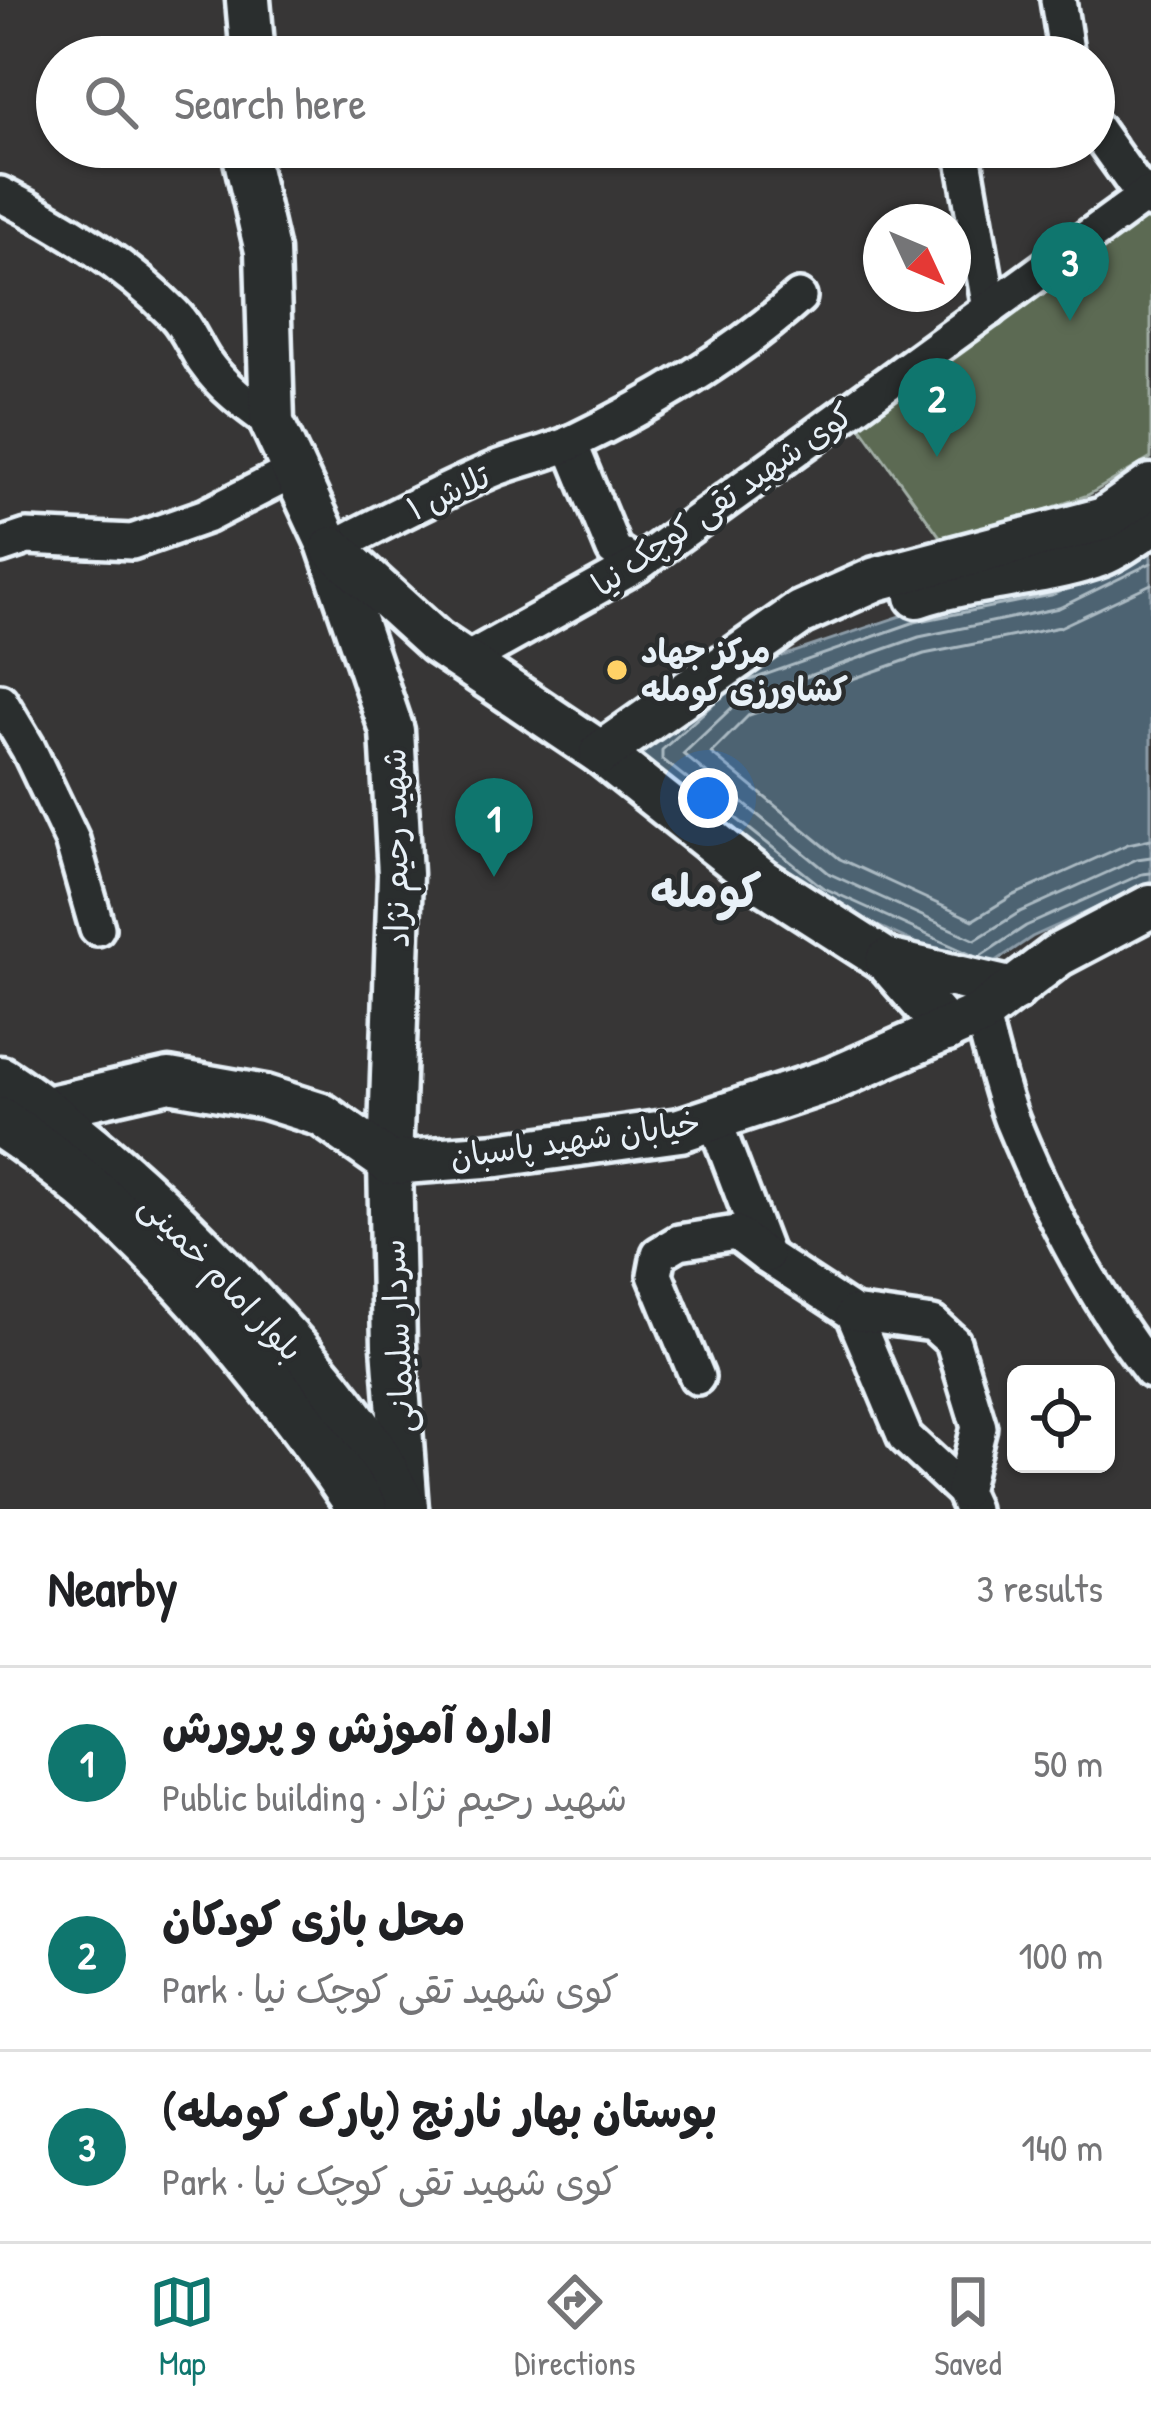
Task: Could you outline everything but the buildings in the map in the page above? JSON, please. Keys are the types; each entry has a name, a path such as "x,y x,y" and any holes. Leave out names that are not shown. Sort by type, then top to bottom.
{"main road":[{"name":"بلوار امام خمینی","path":"0,1081 23,1123 196,1295 277,1389 363,1509"},
{"name":"بلوار امام خمینی","path":"23,1123 130,1183 182,1232 305,1360 368,1445 405,1509"}],"street":[{"path":"248,0 252,36"},
{"path":"1058,0 1064,36"},
{"path":"1115,155 1148,198"},
{"path":"248,168 266,250 272,423"},
{"path":"966,168 990,309"},
{"path":"0,194 100,251 177,317 206,364 240,401 272,423"},
{"name":"کوی شهید تقی کوچک نیا","path":"465,661 637,565 1148,198"},
{"name":"تلاش ۱","path":"328,543 348,540 499,467 570,443 705,370 799,297"},
{"name":"شهید رحیم نژاد","path":"272,423 328,543 392,731 400,874 390,1163"},
{"path":"570,443 614,550 637,565"},
{"path":"0,546 27,537 132,542 206,516 294,471"},
{"path":"601,753 800,613 876,579 1104,519 1151,486"},
{"path":"744,650 934,590 1099,556 1151,524"},
{"path":"328,543 436,642 601,753 762,881 886,961 981,1011 1011,1118 1066,1238 1125,1339 1151,1372"},
{"path":"0,701 72,840 97,928"},
{"name":"خیابان شهید پاسبان","path":"390,1163 498,1156 680,1130 831,1080 981,1011 1058,955 1151,906"},
{"path":"886,961 981,1011"},
{"path":"23,1123 169,1080 266,1097 322,1115 390,1163"},
{"path":"713,1119 766,1256"},
{"name":"سردار سلیمانی","path":"390,1163 394,1346 405,1509"},
{"path":"697,1377 655,1276 659,1254 679,1242 736,1233 853,1313 933,1324 953,1342 979,1427 967,1500"},
{"path":"853,1313 905,1437 967,1500"}],"green space":[{"path":"1142,210 1151,224 1151,458 1088,495 946,545 855,419"}],"water":[{"path":"1151,531 1151,883 1032,937 980,972 816,898 639,755 724,676"}],"place":[{"name":"بوستان بهار نارنج (پارک کومله)","path":"1070,321"},
{"name":"محل بازی کودکان","path":"937,457"},
{"name":"مرکز جهاد کشاورزی کومله","path":"617,670"},
{"name":"اداره آموزش و پرورش","path":"494,877"}],"district":[{"name":"کومله","path":"706,891"}]}
